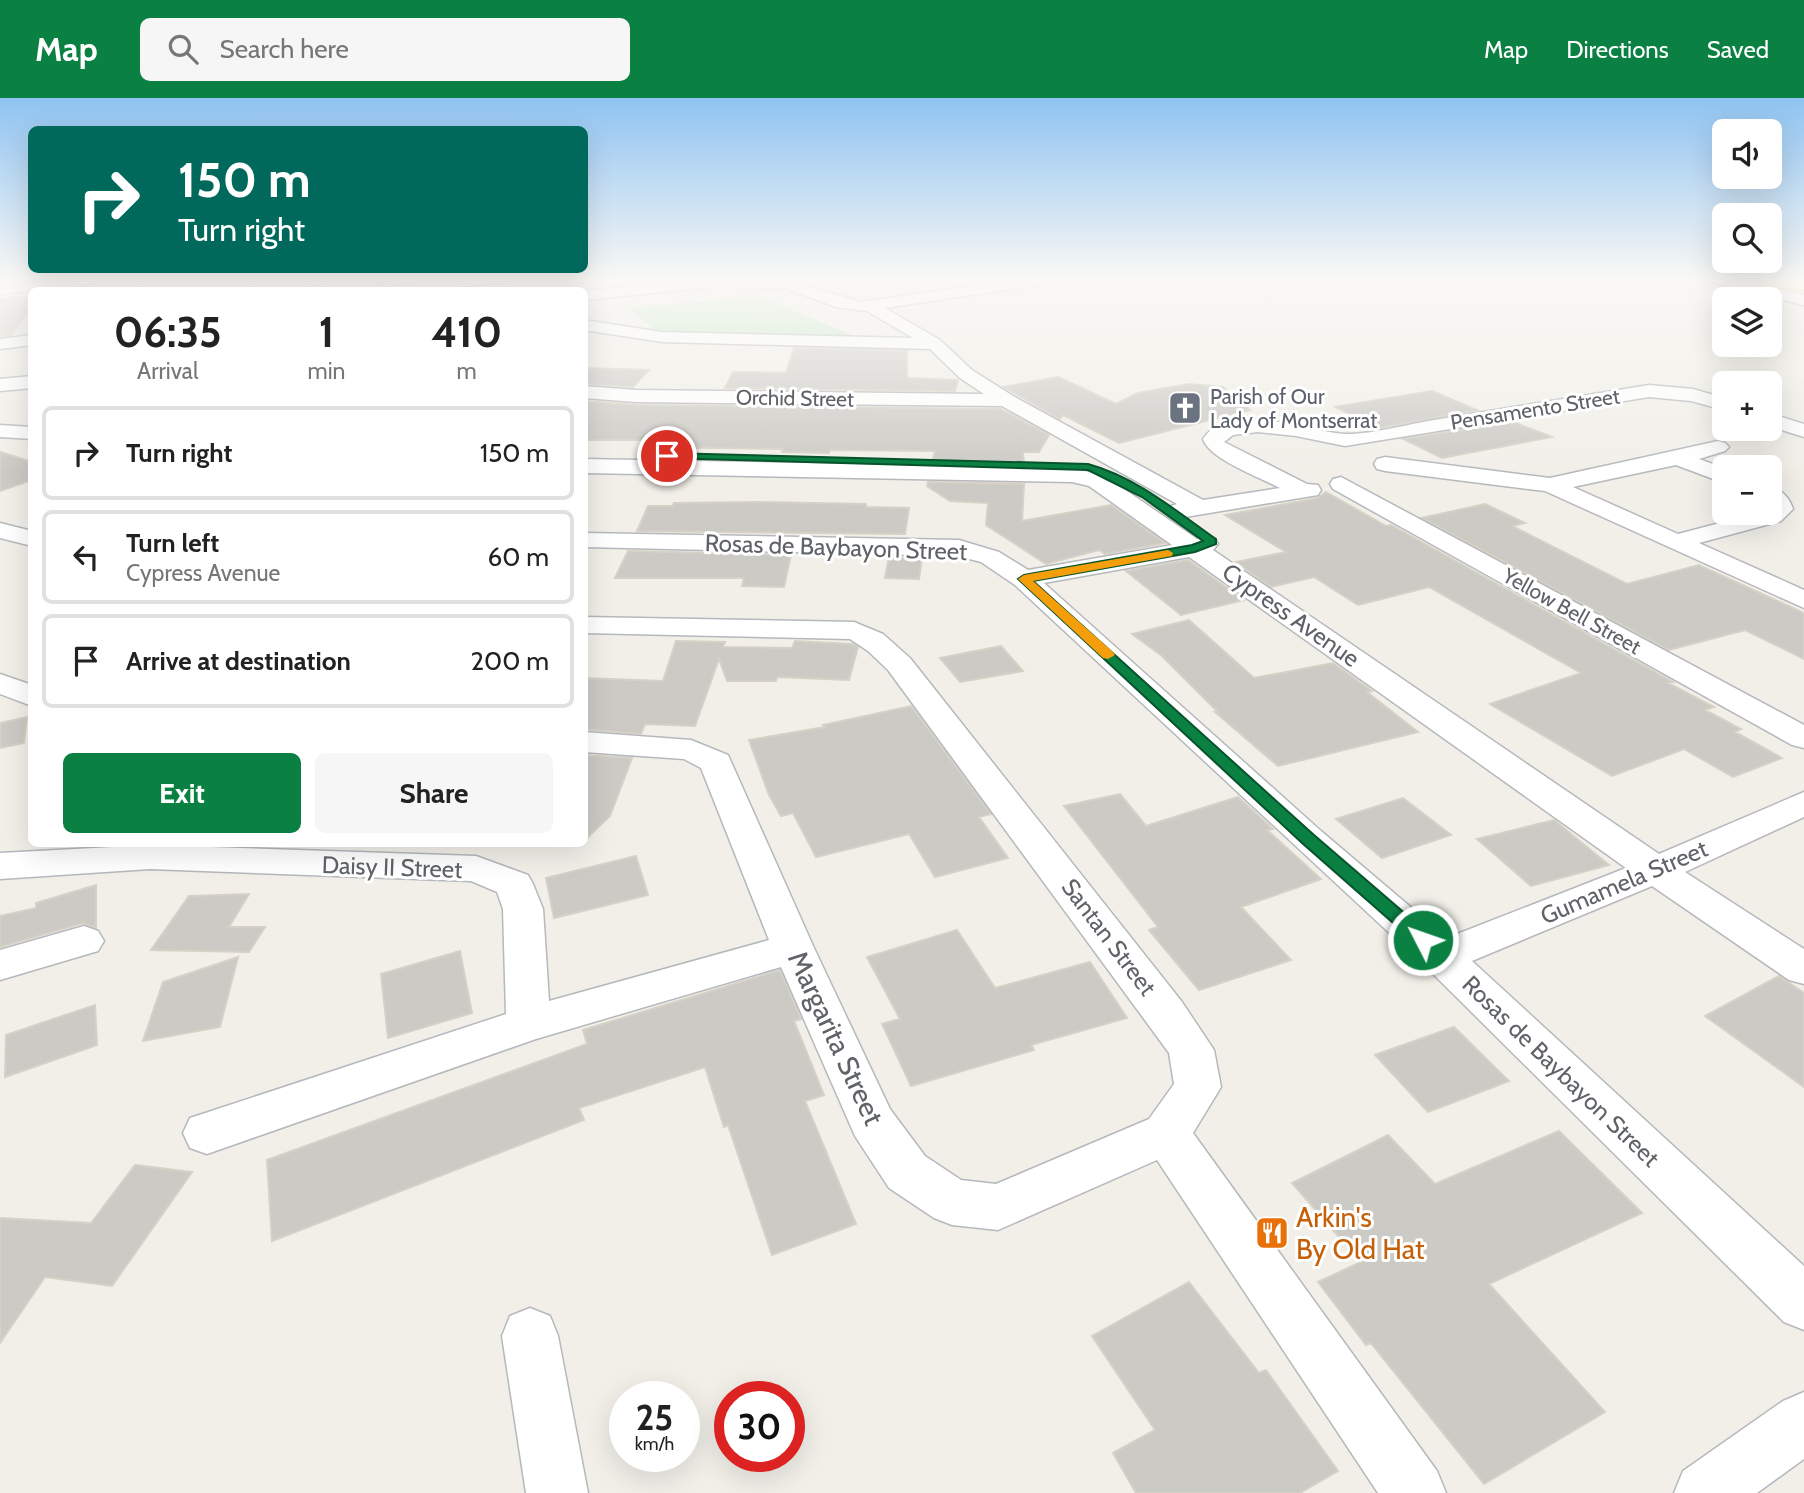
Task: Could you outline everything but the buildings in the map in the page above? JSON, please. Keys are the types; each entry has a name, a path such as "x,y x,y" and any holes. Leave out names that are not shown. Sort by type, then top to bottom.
{"street":[{"path":"897,343 934,344 965,374 1006,400 1200,508"},
{"path":"0,380 28,376"},
{"path":"0,385 28,382"},
{"name":"Pensamento Street","path":"1345,440 1649,391 1693,395 1712,401"},
{"name":"Orchid Street","path":"588,392 636,396 1006,400"},
{"path":"1782,423 1804,431"},
{"name":"Pensamento Street","path":"1304,491 1226,453 1215,445 1213,439 1230,429 1252,426 1302,431 1345,440 1385,464"},
{"path":"0,430 28,433"},
{"path":"1091,446 1100,476"},
{"path":"1550,485 1718,447"},
{"name":"Cypress Avenue","path":"588,455 1100,476 1161,515 1668,865 1804,970"},
{"path":"1678,458 1712,471"},
{"path":"1161,515 1341,484 1378,475 1383,472 1385,464 1550,485 1804,600"},
{"name":"Cypress Avenue","path":"588,466 830,465"},
{"name":"Yellow Bell Street","path":"1341,484 1804,738"},
{"path":"1676,542 1739,525"},
{"path":"0,530 28,538"},
{"name":"Rosas de Baybayon Street","path":"588,540 959,548 990,557 1024,579 1308,839 1442,957 1804,1303"},
{"path":"1024,579 1203,545"},
{"name":"Santan Street","path":"588,625 854,631 877,642 899,664 1167,1014 1191,1050 1198,1087 1166,1133"},
{"path":"0,683 28,695"},
{"name":"Margarita Street","path":"588,742 691,750 716,762 793,948 872,1122 907,1172 952,1202 998,1207 1166,1133"},
{"name":"Gumamela Street","path":"1442,957 1668,865 1804,803"},
{"name":"Daisy II Street","path":"0,866 150,857 476,869 514,884 523,909 528,1024"},
{"name":"Cypress Avenue","path":"1668,865 1804,941"},
{"path":"0,965 84,941"},
{"path":"206,1133 528,1024 793,948"},
{"path":"1166,1133 1415,1493"},
{"path":"530,1336 556,1493"},
{"path":"1705,1493 1804,1422"}],"slow traffic":[{"path":"1108,655 1024,579 1168,553"}],"place":[{"name":"Parish of Our Lady of Montserrat","path":"1185,408"},
{"name":"Arkin's By Old Hat","path":"1272,1233"}],"route":[{"path":"667,456 1088,467 1146,495 1212,542 1195,548 1024,579 1308,839 1423,940"}]}
